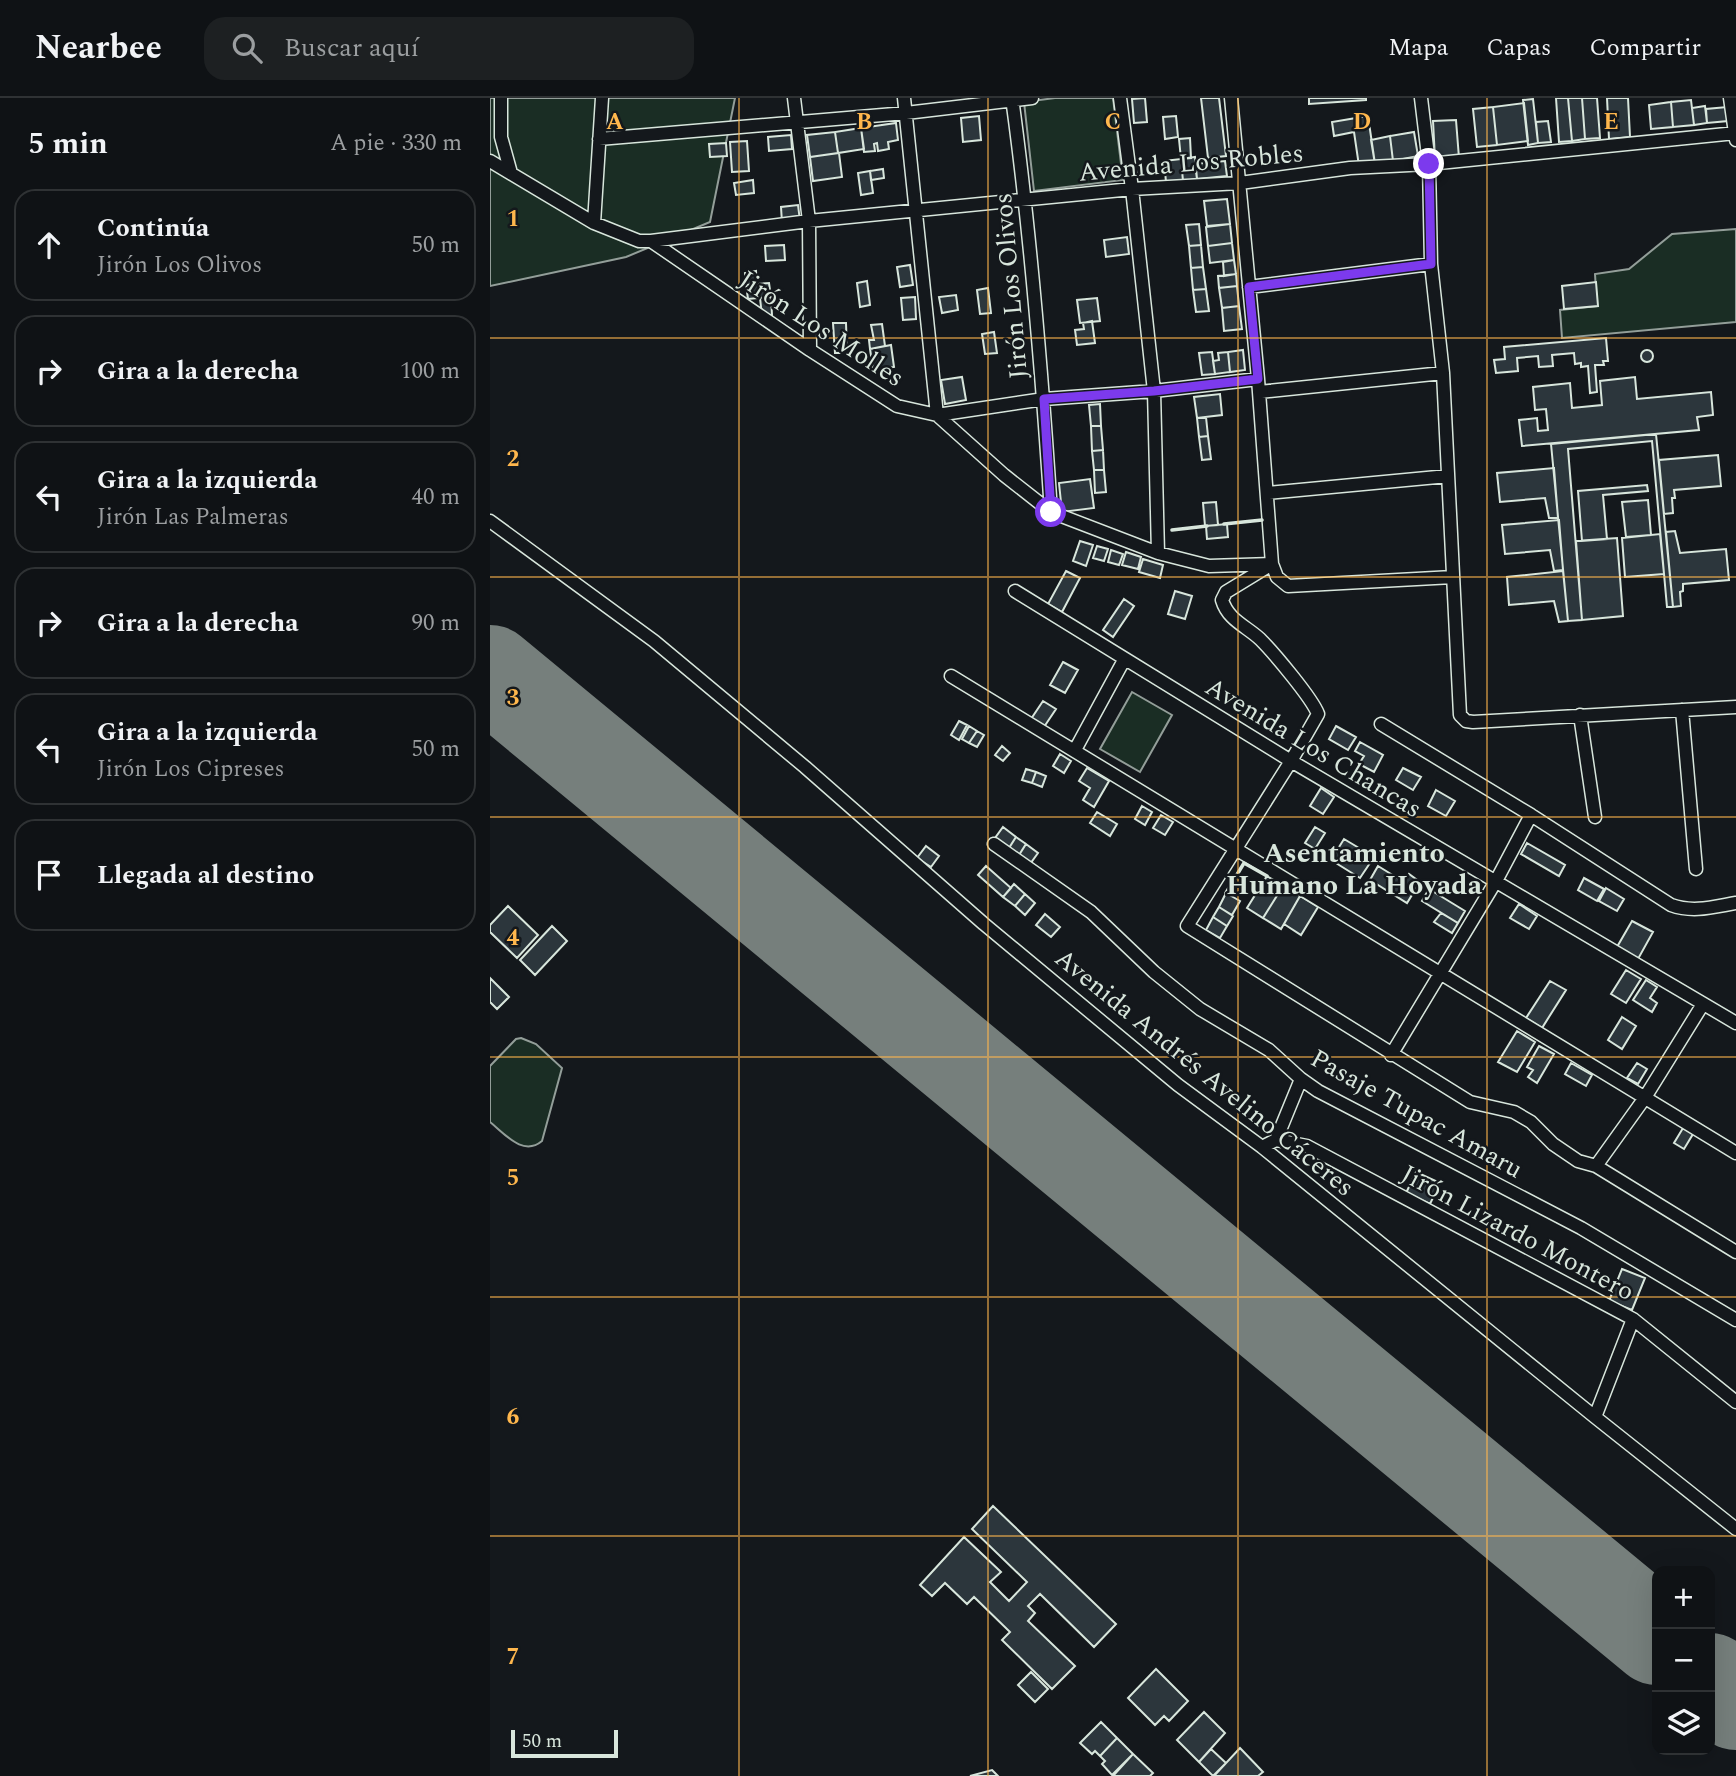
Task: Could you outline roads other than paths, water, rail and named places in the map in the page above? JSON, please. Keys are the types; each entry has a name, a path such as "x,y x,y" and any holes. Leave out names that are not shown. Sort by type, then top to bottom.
{"street":[{"path":"501,98 501,137 511,173"},
{"path":"594,223 602,98"},
{"path":"794,98 809,221 810,350"},
{"path":"904,98 937,415 1044,399 1443,373"},
{"path":"599,139 906,113 1032,98"},
{"path":"1120,98 1154,391 1158,553"},
{"path":"1231,98 1272,564 1276,577 1288,586 1453,577"},
{"path":"1421,98 1429,164 1431,264 1443,373 1460,715 1473,722 1736,707"},
{"path":"1730,98 1736,136"},
{"name":"Jirón Los Olivos","path":"1012,99 1026,200 1051,512"},
{"name":"Avenida Los Robles","path":"651,241 809,221 1132,189 1240,183 1350,168 1429,164 1736,136"},
{"path":"490,162 594,223 639,241 651,241"},
{"name":"Jirón Los Molles","path":"651,241 897,406 937,415 1004,475 1051,512 1158,553 1209,566 1272,564"},
{"path":"1249,287 1431,264"},
{"path":"1267,493 1448,475"},
{"name":"Avenida Andrés Avelino Cáceres","path":"490,521 654,641 1178,1085 1262,1147 1736,1529"},
{"path":"1272,564 1226,592 1222,600 1229,616 1259,639 1318,713 1291,761 1187,926 1470,1102 1514,1112 1531,1122 1553,1144 1578,1161 1596,1166 1736,1252"},
{"name":"Avenida Los Chancas","path":"1015,591 1291,761 1736,1023"},
{"path":"1076,750 1124,660"},
{"path":"951,676 1736,1153"},
{"path":"1682,710 1696,869"},
{"path":"1580,715 1595,817"},
{"path":"1381,724 1531,815 1671,905 1684,910 1736,902"},
{"path":"1391,1055 1496,881 1531,815"},
{"name":"Pasaje Tupac Amaru","path":"994,844 1091,912 1154,972 1200,1009 1269,1050 1318,1091 1581,1228 1736,1320"},
{"path":"1596,1166 1644,1099 1703,1004"},
{"path":"1262,1147 1276,1140 1301,1079"},
{"name":"Jirón Lizardo Montero","path":"1276,1140 1307,1146 1323,1154 1633,1319 1736,1402"},
{"path":"1595,1417 1633,1319"}],"district":[{"name":"Asentamiento Humano La Hoyada","path":"1354,868"}]}
